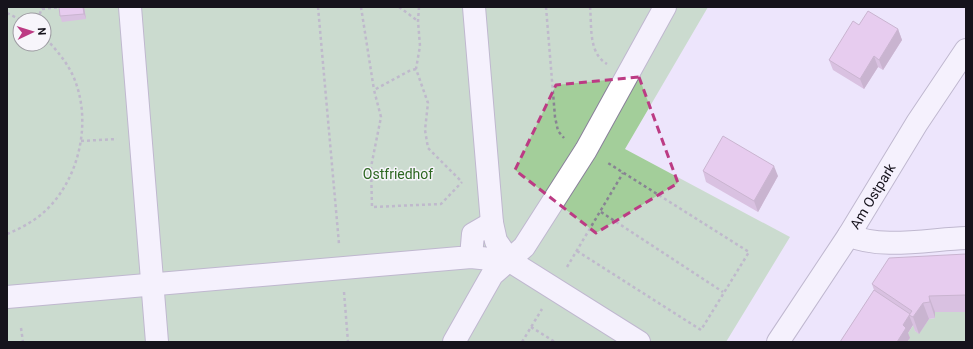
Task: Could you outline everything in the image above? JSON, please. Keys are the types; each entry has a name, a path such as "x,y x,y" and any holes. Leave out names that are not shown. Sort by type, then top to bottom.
{"street":[{"path":"130,7 157,342"},
{"path":"474,7 492,223 496,241 510,261 639,342"},
{"path":"454,342 492,275 510,261 524,247 586,150 665,7"},
{"name":"Am Ostpark","path":"778,342 849,235 917,123 966,50"},
{"path":"471,257 473,234 492,223"},
{"path":"849,235 861,240 876,243 966,238"},
{"path":"7,297 471,257 510,261"}],"path":[{"path":"42,8 60,7"},
{"path":"318,7 348,342"},
{"path":"361,7 374,90 381,117 371,167 372,206 441,204 462,182"},
{"path":"399,7 418,21"},
{"path":"419,7 418,21 420,46 416,69 428,103 425,130 428,148 462,182 490,195"},
{"path":"546,7 558,131 565,140 586,150 749,252 701,330 577,251"},
{"path":"590,7 594,51 601,60 627,74"},
{"path":"7,234 25,227 52,204 71,175 82,141 82,109 74,78 58,51 52,45"},
{"path":"374,90 408,71 416,69"},
{"path":"82,141 140,139"},
{"path":"522,342 623,173"},
{"path":"601,212 724,292"},
{"path":"531,327 555,342"},
{"path":"21,328 23,342"}],"highlighted area":[{"path":"639,77 678,183 596,233 515,170 556,85"}],"green space":[{"name":"Ostfriedhof","path":"7,7 708,7 625,149 790,237 726,342 7,342"},
{"path":"966,311 966,342 907,342 910,338 906,336 914,324 915,331 919,333 929,319 935,318 935,312"}],"building":[{"path":"59,7 83,7 84,14 60,16"},
{"path":"868,11 898,29 879,60 874,56 860,79 829,60 853,21 859,25"},
{"path":"723,136 774,166 754,201 703,171"},
{"path":"966,254 966,295 929,296 930,302 923,303 913,317 909,315 912,311 872,284 889,258"},
{"path":"874,290 910,314 903,325 906,328 897,342 840,342"}]}
